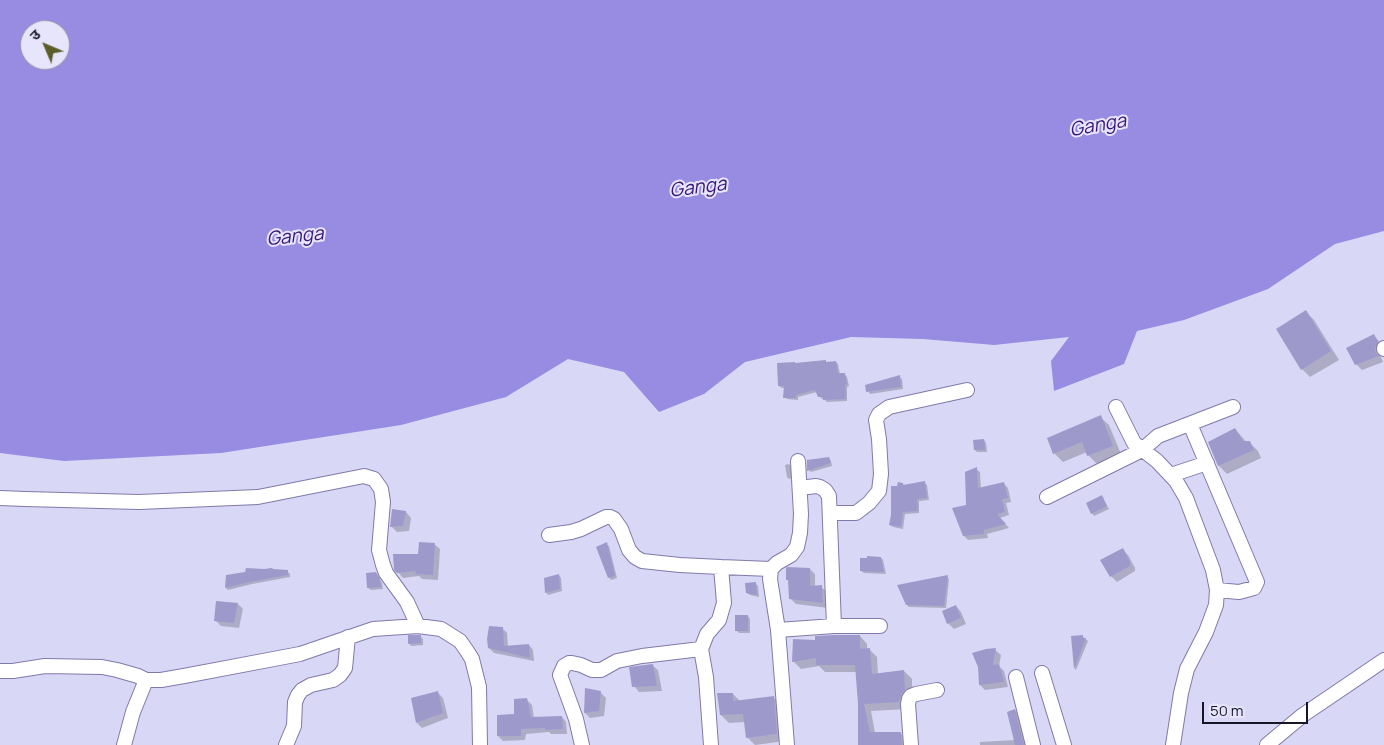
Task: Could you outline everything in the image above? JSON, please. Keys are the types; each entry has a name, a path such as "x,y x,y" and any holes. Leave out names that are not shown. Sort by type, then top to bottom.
{"street":[{"path":"831,513 856,513 869,503 879,491 881,474 876,420 879,414 890,407 966,390"},
{"path":"1116,407 1134,443 1157,461 1176,481 1189,505 1212,570 1217,590 1216,605 1206,632 1187,669 1181,693 1173,745"},
{"path":"1048,498 1142,450 1158,436 1233,407"},
{"path":"1190,424 1257,582 1254,588 1238,592 1217,590"},
{"path":"787,745 778,630 770,579 772,569 776,563 791,555 797,547 800,533 798,462"},
{"path":"1171,476 1207,463"},
{"path":"0,498 140,502 248,497 364,476 374,479 381,489 383,502 380,543 383,565 386,573 407,602 418,626"},
{"path":"800,488 816,486 825,490 829,496 834,626"},
{"path":"549,535 576,530 610,517 614,519 621,529 628,550 642,561 680,565 772,569"},
{"path":"711,745 706,677 701,649 706,634 719,620 724,604 721,567"},
{"path":"0,671 45,666 102,667 138,676 146,680 161,680 300,654 373,629 418,626 441,629 460,641 472,660 479,687 480,745"},
{"path":"778,630 834,626 880,626"},
{"path":"286,745 294,726 295,702 298,695 302,690 311,685 333,680 340,674 345,668 348,637"},
{"path":"582,745 576,719 560,675 564,666 572,663 592,670 601,670 617,661 701,649"},
{"path":"1267,745 1304,715 1384,660"},
{"path":"1042,673 1064,745"},
{"path":"1016,677 1034,745"},
{"path":"124,745 133,712 146,680"},
{"path":"911,745 909,699 916,694 937,690"}],"water":[{"name":"Ganga","path":"0,0 1384,0 1384,231 1335,244 1268,289 1184,320 1137,331 1124,364 1054,391 1051,361 1069,337 994,345 923,339 851,337 745,362 704,394 659,412 624,372 568,359 506,397 401,425 221,453 64,461 0,453"}],"building":[{"path":"1306,310 1331,351 1301,370 1276,329"},
{"path":"1374,334 1378,342 1375,349 1379,356 1355,365 1346,348"},
{"path":"826,360 826,362 836,361 838,373 845,373 847,384 845,385 846,399 823,400 823,397 818,397 815,390 796,395 796,398 783,398 784,386 778,386 777,363"},
{"path":"900,375 901,387 866,392 865,385"},
{"path":"1101,415 1113,446 1087,456 1082,442 1053,454 1047,438"},
{"path":"1235,428 1243,441 1250,441 1254,450 1218,466 1208,442"},
{"path":"984,439 985,450 974,450 973,440"},
{"path":"829,457 831,463 807,471 807,460"},
{"path":"977,467 978,488 1004,482 1008,498 1002,499 1005,512 997,514 1006,524 984,530 984,534 963,536 952,508 966,505 965,472"},
{"path":"925,481 927,498 917,499 918,511 903,512 901,527 889,525 891,486 897,486 898,482 903,483 903,485"},
{"path":"1102,495 1107,506 1091,514 1086,503"},
{"path":"392,509 406,511 403,526 390,527"},
{"path":"419,542 435,543 433,575 415,574 416,571 397,573 394,570 393,554 418,554"},
{"path":"607,542 615,576 608,578 596,547"},
{"path":"1123,548 1130,566 1110,577 1100,560"},
{"path":"867,556 881,557 884,572 860,571 860,558 867,558"},
{"path":"787,567 810,568 810,586 822,585 823,603 789,599 788,580 786,580"},
{"path":"246,568 288,570 288,575 225,588 226,575 245,572"},
{"path":"376,572 380,579 381,587 367,588 366,573"},
{"path":"559,574 560,589 545,593 544,578"},
{"path":"948,575 944,606 906,605 897,585"},
{"path":"756,582 757,595 746,593 745,583"},
{"path":"216,601 238,603 234,623 214,621"},
{"path":"956,605 961,618 947,624 942,611"},
{"path":"735,615 748,615 748,631 735,631"},
{"path":"489,626 503,627 504,646 529,644 530,658 488,648"},
{"path":"408,635 421,635 421,643 408,644"},
{"path":"860,635 860,649 870,648 872,674 904,670 905,690 899,702 864,704 870,732 901,732 902,745 858,745 858,704 855,665 816,665 816,658 792,662 793,639 815,640 815,636"},
{"path":"1083,635 1083,638 1086,638 1074,669 1071,636"},
{"path":"996,648 993,665 999,664 1004,682 979,685 978,667 972,653"},
{"path":"653,664 657,686 632,687 629,667"},
{"path":"585,688 601,691 599,711 584,713"},
{"path":"438,691 443,713 416,723 411,698"},
{"path":"717,693 733,693 733,701 774,696 777,734 746,738 743,714 720,715"},
{"path":"527,698 531,717 562,716 563,729 521,729 521,736 497,736 497,715 514,714 514,699"},
{"path":"1015,709 1024,745 1015,745 1007,712"}]}
